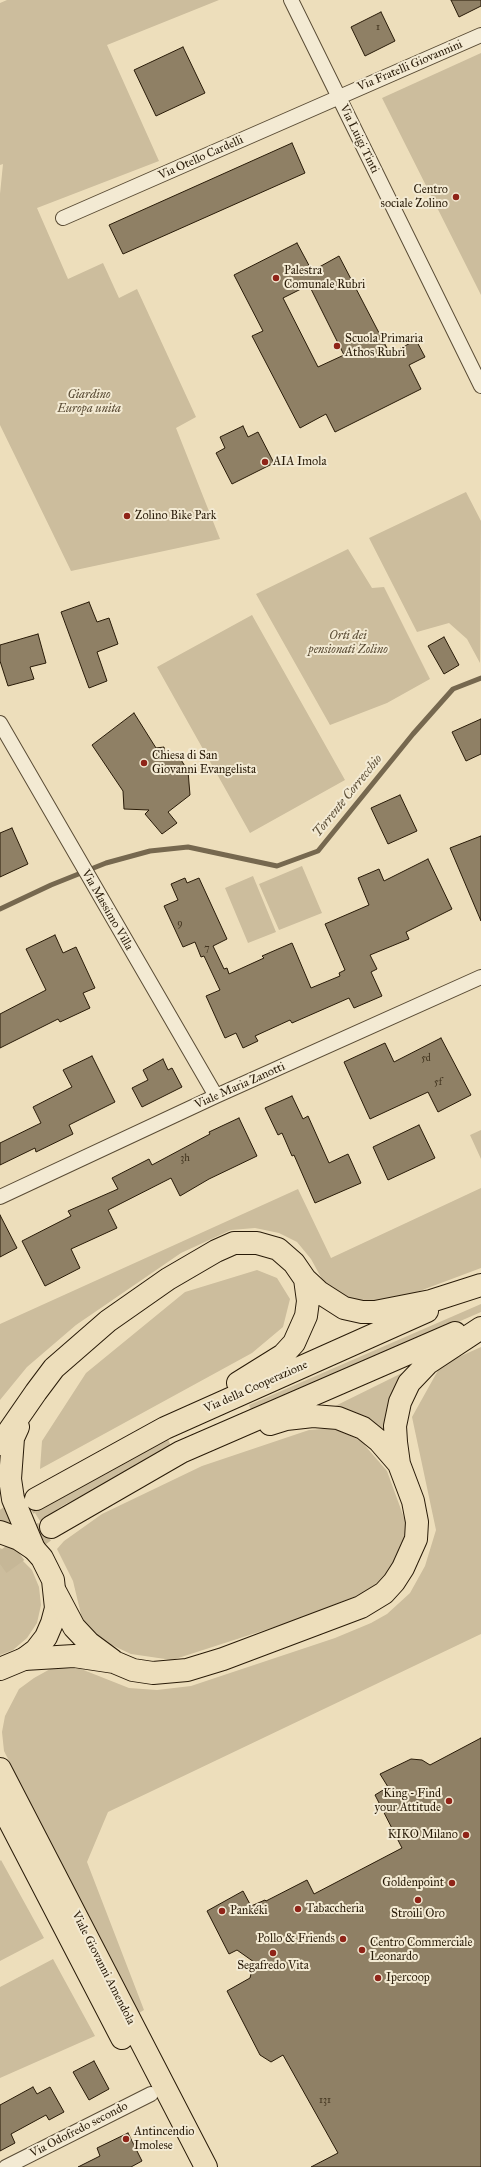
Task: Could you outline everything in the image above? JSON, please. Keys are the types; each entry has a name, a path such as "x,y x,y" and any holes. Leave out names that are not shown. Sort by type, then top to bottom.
{"main road":[{"path":"0,1482 5,1452 25,1409 54,1368 108,1321 168,1279 216,1251 234,1243 257,1243 278,1249 294,1262 305,1279 319,1292 344,1308 362,1312 375,1312 431,1301 481,1286"},
{"path":"164,1428 283,1355 294,1343 306,1316 308,1301 305,1279"},
{"name":"Via della Cooperazione","path":"36,1499 164,1428 481,1286"},
{"path":"51,1527 181,1452 481,1322"},
{"path":"8,1670 74,1656 114,1662 133,1670 153,1673 187,1670 223,1659 361,1607 384,1593 403,1568 416,1538 416,1522 413,1501 399,1464 395,1426 400,1402 409,1383 428,1363 481,1328"},
{"path":"181,1452 286,1419 313,1416 338,1418 363,1428 380,1442 399,1464"},
{"path":"5,1452 13,1499 34,1549 48,1569 56,1592 74,1627 89,1643 114,1662"},
{"path":"0,1532 19,1539 34,1549"},
{"path":"8,1670 36,1650 46,1637 54,1616 56,1592"},
{"name":"Viale Giovanni Amendola","path":"0,1769 206,2167"},
{"name":"Viale Giovanni Amendola","path":"0,1803 190,2167"}],"street":[{"name":"Via Luigi Tinti","path":"291,0 481,386"},
{"name":"Via Fratelli Giovannini","path":"338,97 481,36"},
{"name":"Via Otello Cardelli","path":"63,218 338,97"},
{"name":"Via Massimo Villa","path":"0,723 75,855 216,1096"},
{"name":"Viale Maria Zanotti","path":"0,1197 216,1096 481,978"},
{"name":"Via Odofredo secondo","path":"6,2167 151,2094"}],"green space":[{"name":"Giardino Europa unita","path":"7,0 219,0 107,45 159,161 37,208 68,279 103,263 119,298 137,289 196,417 176,428 220,539 71,571 0,425 0,194 3,164 0,165 0,3"},
{"name":"Centro sociale Zolino","path":"481,53 481,295 382,98"},
{"name":"Orti dei pensionati Zolino","path":"466,492 481,521 480,663 467,639 449,623 417,632 369,538"},
{"name":"Orti dei pensionati Zolino","path":"348,549 372,588 384,587 430,679 387,703 330,725 256,594"},
{"path":"252,615 345,780 250,833 157,667"},
{"path":"302,866 322,913 279,930 259,884"},
{"path":"253,876 276,932 248,943 225,888"},
{"path":"481,1130 481,1159 470,1135"},
{"path":"481,1188 481,1268 409,1295 376,1303 353,1301 336,1293 323,1281 311,1259 297,1242 279,1233 255,1228 231,1230 181,1253 76,1325 27,1367 0,1400 0,1324 298,1189 331,1258"},
{"path":"257,1270 277,1278 290,1299 283,1327 252,1353 40,1469 42,1441 86,1373 185,1292"},
{"path":"481,1304 481,1312 252,1412 249,1405"},
{"path":"481,1347 481,1634 108,1812 87,1862 144,2010 137,2014 4,1751 2,1732 5,1716 19,1689 34,1678 52,1668 81,1669 129,1688 157,1690 191,1686 335,1638 371,1623 387,1614 410,1593 425,1566 436,1530 412,1417 441,1365"},
{"path":"402,1373 390,1409 387,1440 327,1410"},
{"path":"335,1428 361,1441 387,1471 407,1526 402,1548 388,1572 378,1584 361,1594 293,1621 172,1660 131,1654 101,1640 84,1627 73,1581 57,1549 64,1541 102,1514 202,1466 309,1430"},
{"path":"168,1439 172,1449 62,1506 40,1521 35,1513 56,1497"},
{"path":"0,1548 19,1557 32,1570 39,1587 41,1605 37,1623 27,1638 13,1650 0,1655"},
{"path":"1,1860 44,1938 0,1961 0,1861"},
{"path":"53,1959 95,2036 0,2078 0,1987"}],"building":[{"path":"451,0 481,0 481,6 459,17"},
{"path":"381,12 395,41 365,56 351,27"},
{"path":"183,47 205,93 156,116 134,70"},
{"path":"292,143 305,173 123,254 109,225"},
{"path":"297,243 312,271 339,256 390,354 416,340 425,357 409,365 421,389 335,432 326,414 300,428 252,336 263,331 234,275","holes":["309,285 344,355 318,367 283,298"]},
{"path":"243,426 248,437 258,432 274,463 232,484 216,453 225,448 220,437"},
{"path":"89,602 97,622 109,618 118,644 97,652 107,681 89,688 61,612"},
{"path":"38,634 46,663 30,667 34,679 8,686 0,661 0,645"},
{"path":"444,637 459,665 444,674 428,646"},
{"name":"Chiesa di San Giovanni Evangelista","path":"134,713 156,748 164,747 165,756 178,755 188,771 190,795 168,812 177,823 162,834 145,814 149,810 124,809 123,791 92,745"},
{"path":"481,719 481,754 466,761 452,732"},
{"path":"400,795 417,831 388,844 371,808"},
{"path":"12,828 28,864 0,877 0,833"},
{"path":"481,836 481,921 450,848"},
{"path":"428,859 452,909 406,932 409,939 370,955 377,969 371,972 382,996 354,1008 349,998 292,1023 290,1020 255,1036 258,1041 243,1048 236,1033 225,1038 206,996 220,990 204,956 201,957 195,942 183,947 164,906 178,900 171,884 185,878 187,883 199,878 227,939 213,946 224,969 227,968 229,974 264,958 262,956 292,943 311,988 340,976 339,973 345,970 325,924 369,905 358,878 379,869 384,881"},
{"path":"55,935 63,953 76,947 95,988 83,993 90,1008 60,1022 58,1019 0,1048 0,1014 46,990 26,949"},
{"path":"441,1038 471,1095 438,1112 428,1092 370,1119 344,1062 385,1043 394,1062"},
{"path":"92,1056 115,1102 69,1125 73,1134 36,1152 35,1148 0,1165 0,1143 41,1123 33,1107 72,1087 63,1070"},
{"path":"163,1059 168,1070 172,1068 182,1087 142,1107 132,1088 148,1080 143,1070"},
{"path":"292,1096 303,1119 308,1116 329,1163 348,1154 361,1183 315,1203 294,1155 292,1156 282,1133 278,1135 265,1108"},
{"path":"239,1118 257,1156 209,1179 180,1196 171,1178 108,1210 117,1228 71,1249 80,1268 45,1286 22,1241 71,1216 68,1211 118,1189 112,1178 149,1159 152,1165 210,1134 209,1132"},
{"path":"419,1125 435,1158 388,1180 373,1147"},
{"path":"0,1215 17,1248 0,1257"},
{"name":"Centro Commerciale Leonardo","path":"481,1738 481,2167 311,2167 338,2153 283,2055 271,2062 260,2055 227,1991 250,1978 254,1962 237,1950 229,1954 207,1911 243,1891 251,1906 265,1900 266,1901 307,1880 314,1894 402,1848 375,1795 388,1787 380,1774 411,1759 422,1760 430,1765"},
{"path":"94,2061 109,2089 89,2100 73,2072"},
{"path":"33,2087 37,2094 50,2087 64,2112 49,2120 46,2115 11,2134 15,2143 0,2151 0,2105"},
{"path":"128,2133 142,2161 131,2167 78,2167 100,2156 97,2148"}],"waterway":[{"name":"Torrente Correcchio","path":"0,909 51,885 106,863 150,851 188,847 277,866 318,851 413,734 453,689 481,678"}],"tunnel":[{"path":"0,1523 33,1501"},
{"path":"0,1564 51,1527"}],"place":[{"name":"Centro sociale Zolino","path":"456,197"},
{"name":"Palestra Comunale Rubri","path":"276,278"},
{"name":"Scuola Primaria Athos Rubri","path":"337,346"},
{"name":"AIA Imola","path":"265,462"},
{"name":"Zolino Bike Park","path":"127,516"},
{"name":"Chiesa di San Giovanni Evangelista","path":"144,763"},
{"name":"King - Find your Attitude","path":"449,1801"},
{"name":"KIKO Milano","path":"466,1835"},
{"name":"Goldenpoint","path":"452,1883"},
{"name":"Stroili Oro","path":"418,1900"},
{"name":"Tabaccheria","path":"298,1909"},
{"name":"Pankéki","path":"222,1911"},
{"name":"Pollo & Friends","path":"343,1939"},
{"name":"Centro Commerciale Leonardo","path":"362,1950"},
{"name":"Segafredo Vita","path":"273,1953"},
{"name":"Ipercoop","path":"378,1978"},
{"name":"Antincendio Imolese","path":"126,2139"}]}
